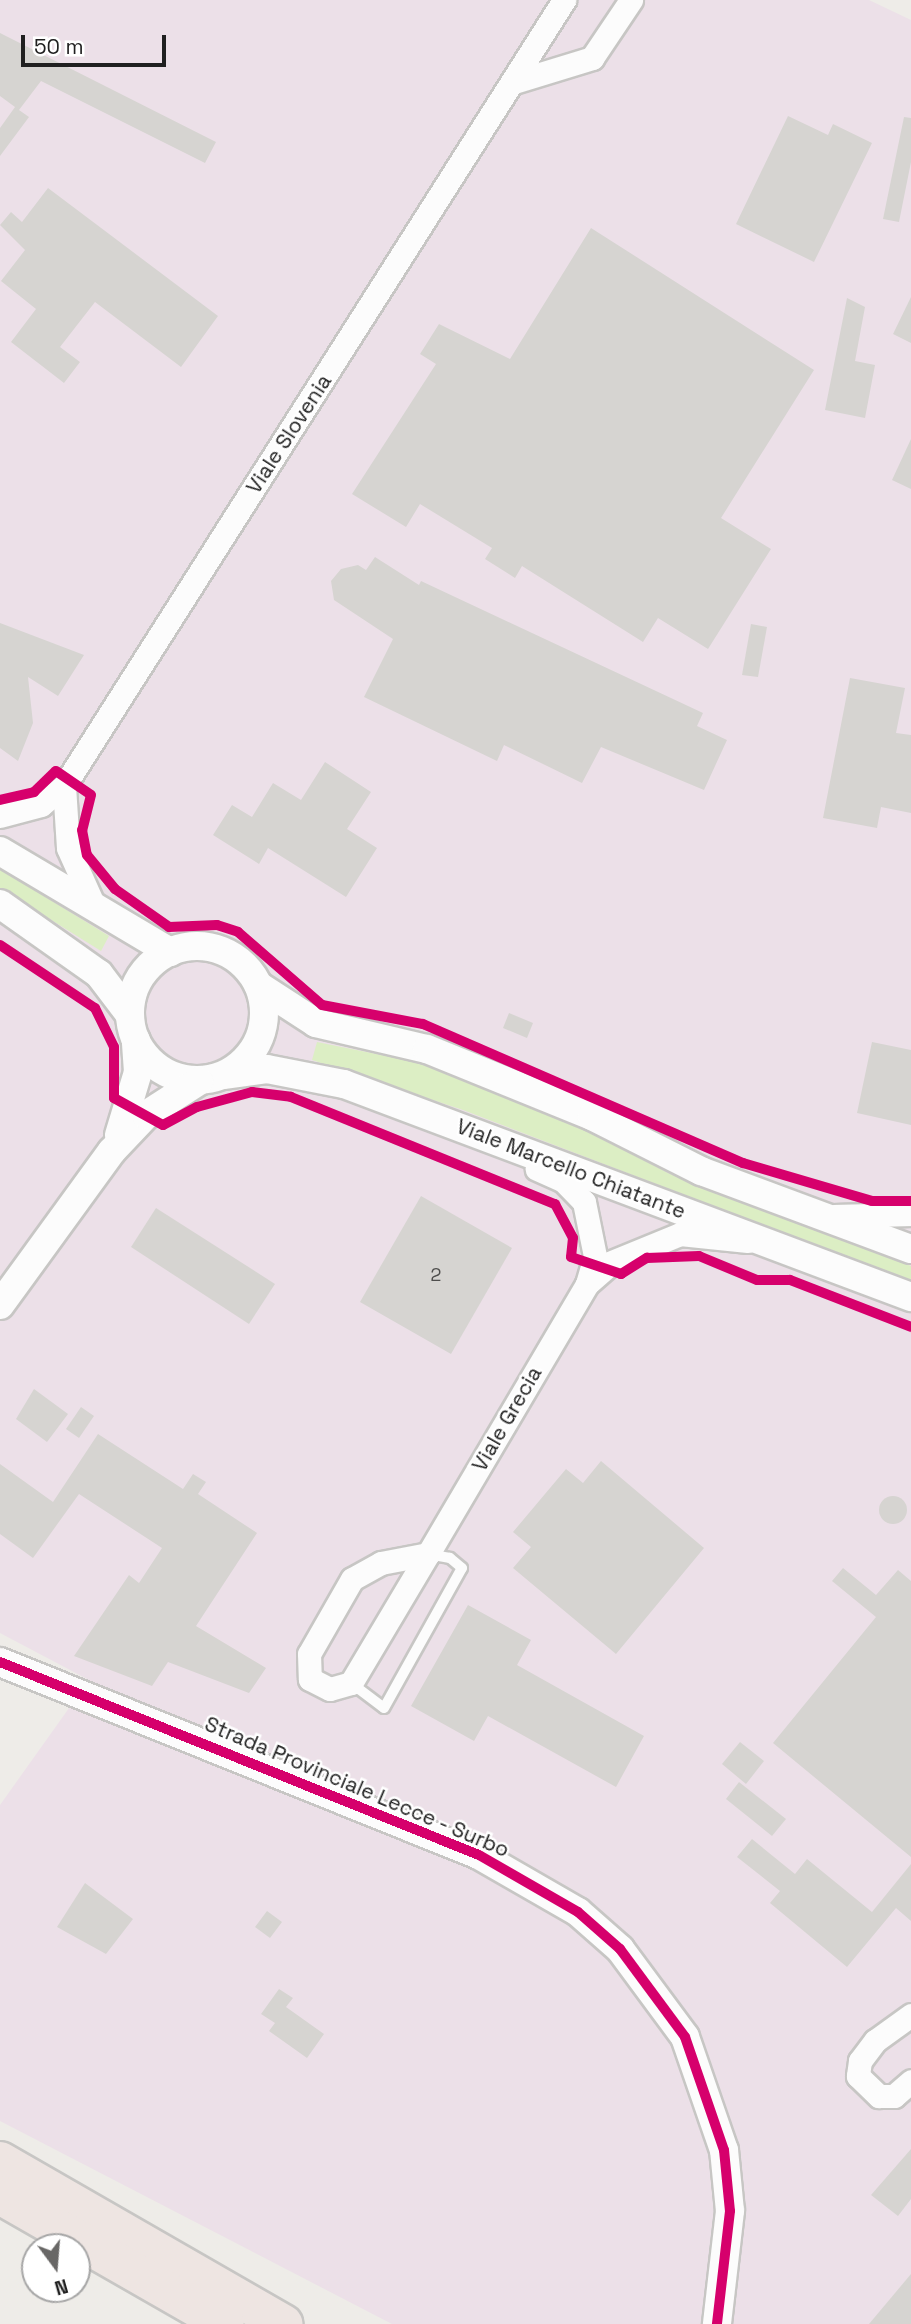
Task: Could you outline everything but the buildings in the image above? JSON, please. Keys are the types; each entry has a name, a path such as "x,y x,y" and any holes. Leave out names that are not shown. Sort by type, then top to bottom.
{"highway":[{"path":"0,2161 283,2324"},
{"path":"0,2195 225,2324"}],"street":[{"name":"Viale Slovenia","path":"0,816 41,805 64,786 564,0"},
{"path":"514,82 592,58 631,0"},
{"path":"64,786 68,848 95,908"},
{"path":"0,851 170,952"},
{"name":"Viale Marcello Chiatante","path":"0,904 99,974 161,1070 212,1078 299,1072 455,1125 911,1297"},
{"path":"112,1151 138,1072 133,1028 141,977 170,952 191,946 232,955 259,986 316,1023 427,1049 592,1116 701,1171 911,1249"},
{"path":"0,1305 112,1151 146,1115 249,1055 263,1027 259,986"},
{"name":"Viale Grecia","path":"351,1683 587,1284 595,1256 584,1202 564,1181 511,1159 455,1125"},
{"path":"820,1216 911,1214"},
{"name":"Viale Grecia","path":"587,1284 612,1262 680,1234 762,1241"},
{"path":"351,1683 330,1689 310,1679 309,1654 352,1579 381,1563 428,1554"},
{"name":"Strada Provinciale Lecce - Surbo","path":"0,1662 479,1855 578,1912 620,1949 685,2037 724,2150 730,2211 717,2324"},
{"path":"911,2015 876,2041 860,2061 858,2076 879,2096 894,2096 911,2081"}],"lane":[{"path":"351,1683 384,1708 462,1568 450,1558 428,1554"}],"shaded area":[{"path":"0,0 869,0 911,20 911,2324 392,2324 0,2121 0,1805 89,1680 0,1633"}],"green space":[{"path":"0,869 109,936 101,951 0,888"},
{"path":"317,1042 421,1063 583,1127 668,1173 911,1266 911,1282 463,1110 312,1060"}],"cycle path":[{"path":"0,800 34,792 56,771 91,795 82,830 87,855 115,889 169,927 217,925 238,932 322,1005 423,1024 743,1163 872,1201 911,1201"},
{"path":"0,945 95,1008 114,1047 114,1098 163,1125 197,1107 252,1092 291,1097 555,1204 573,1238 571,1257 621,1274 647,1258 699,1256 757,1280 790,1280 911,1327"},
{"path":"0,1662 479,1855 578,1912 620,1949 685,2037 724,2150 730,2211 717,2324"}]}
